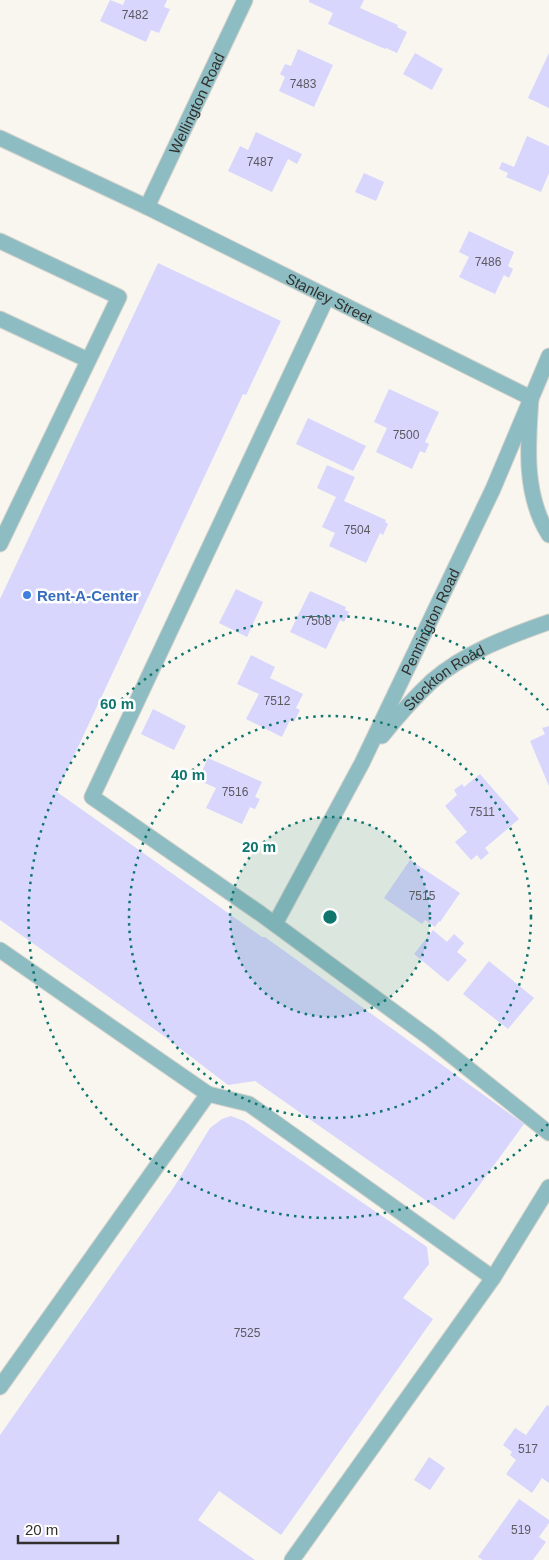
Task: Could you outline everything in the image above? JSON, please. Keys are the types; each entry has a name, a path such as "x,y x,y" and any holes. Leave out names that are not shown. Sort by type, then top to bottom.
{"street":[{"name":"Wellington Road","path":"147,207 245,0"},
{"name":"Stanley Street","path":"0,138 147,207 531,398"},
{"path":"0,241 119,297 0,544"},
{"path":"327,297 92,797 275,924 431,1039 549,1133"},
{"path":"0,319 88,360"},
{"name":"Pennington Road","path":"275,924 362,764 494,489 549,356"},
{"path":"531,398 528,440 529,468 535,502 549,535"},
{"name":"Stockton Road","path":"362,764 394,720 432,681 460,662 509,636 549,622"},
{"path":"0,950 208,1094 249,1104 493,1278"},
{"path":"0,1387 208,1094"},
{"path":"292,1560 493,1278 549,1187"}],"building":[{"path":"110,0 123,5 125,0 167,0 164,7 170,9 159,33 151,30 146,42 100,21"},
{"path":"309,0 364,0 360,8 398,25 397,27 407,32 397,53 328,24 333,13 309,2"},
{"path":"298,49 333,65 314,107 279,91 285,77 280,74 285,64 291,66"},
{"path":"415,53 443,69 432,90 403,74"},
{"path":"549,53 549,108 528,98"},
{"path":"256,132 302,154 297,164 288,159 272,192 228,171 240,146 248,150"},
{"path":"527,136 549,146 549,173 541,192 506,177 508,173 499,169 502,162 514,167"},
{"path":"364,173 384,182 376,201 355,192"},
{"path":"469,231 514,252 508,266 513,269 509,278 504,275 495,294 459,277 469,257 459,252"},
{"path":"158,263 281,321 246,395 243,394 57,792 262,937 265,937 524,1124 454,1220 255,1081 228,1085 164,1036 0,920 0,599"},
{"path":"389,389 439,412 425,442 429,444 425,453 420,451 412,469 376,452 387,428 374,422"},
{"path":"308,418 366,446 353,471 296,444"},
{"path":"327,465 355,477 344,501 386,520 385,522 388,524 383,535 380,533 366,563 329,546 335,533 322,527 336,497 317,488"},
{"path":"236,589 263,602 247,637 219,623"},
{"path":"310,591 346,607 345,610 349,612 344,622 340,620 326,649 290,632"},
{"path":"251,655 275,667 270,678 303,694 296,708 300,710 294,722 290,720 282,737 246,719 259,694 237,684"},
{"path":"153,709 186,726 174,750 141,734"},
{"path":"549,726 549,786 530,741 545,734 542,728"},
{"path":"208,758 262,782 255,797 260,799 255,809 250,807 242,824 206,808 216,788 198,780"},
{"path":"480,774 519,819 485,848 489,853 481,860 477,855 471,860 455,842 467,832 445,806 457,795 454,790 462,784 464,787"},
{"path":"410,860 460,893 435,927 425,920 422,924 384,898"},
{"path":"433,930 447,942 454,934 464,943 457,952 467,960 448,982 414,954"},
{"path":"489,961 534,998 508,1029 463,994"},
{"path":"231,1116 244,1121 427,1247 429,1264 403,1298 433,1319 281,1535 219,1491 198,1520 255,1560 0,1560 0,1435 174,1187 210,1128 222,1119"},
{"path":"547,1405 549,1406 549,1483 542,1478 532,1493 506,1474 516,1460 510,1455 512,1452 503,1445 515,1428 526,1435"},
{"path":"429,1457 445,1468 430,1490 414,1480"},
{"path":"519,1499 549,1520 549,1523 539,1537 546,1542 533,1560 483,1560 478,1557"}],"place":[{"name":"Rent-A-Center","path":"27,595"}]}
